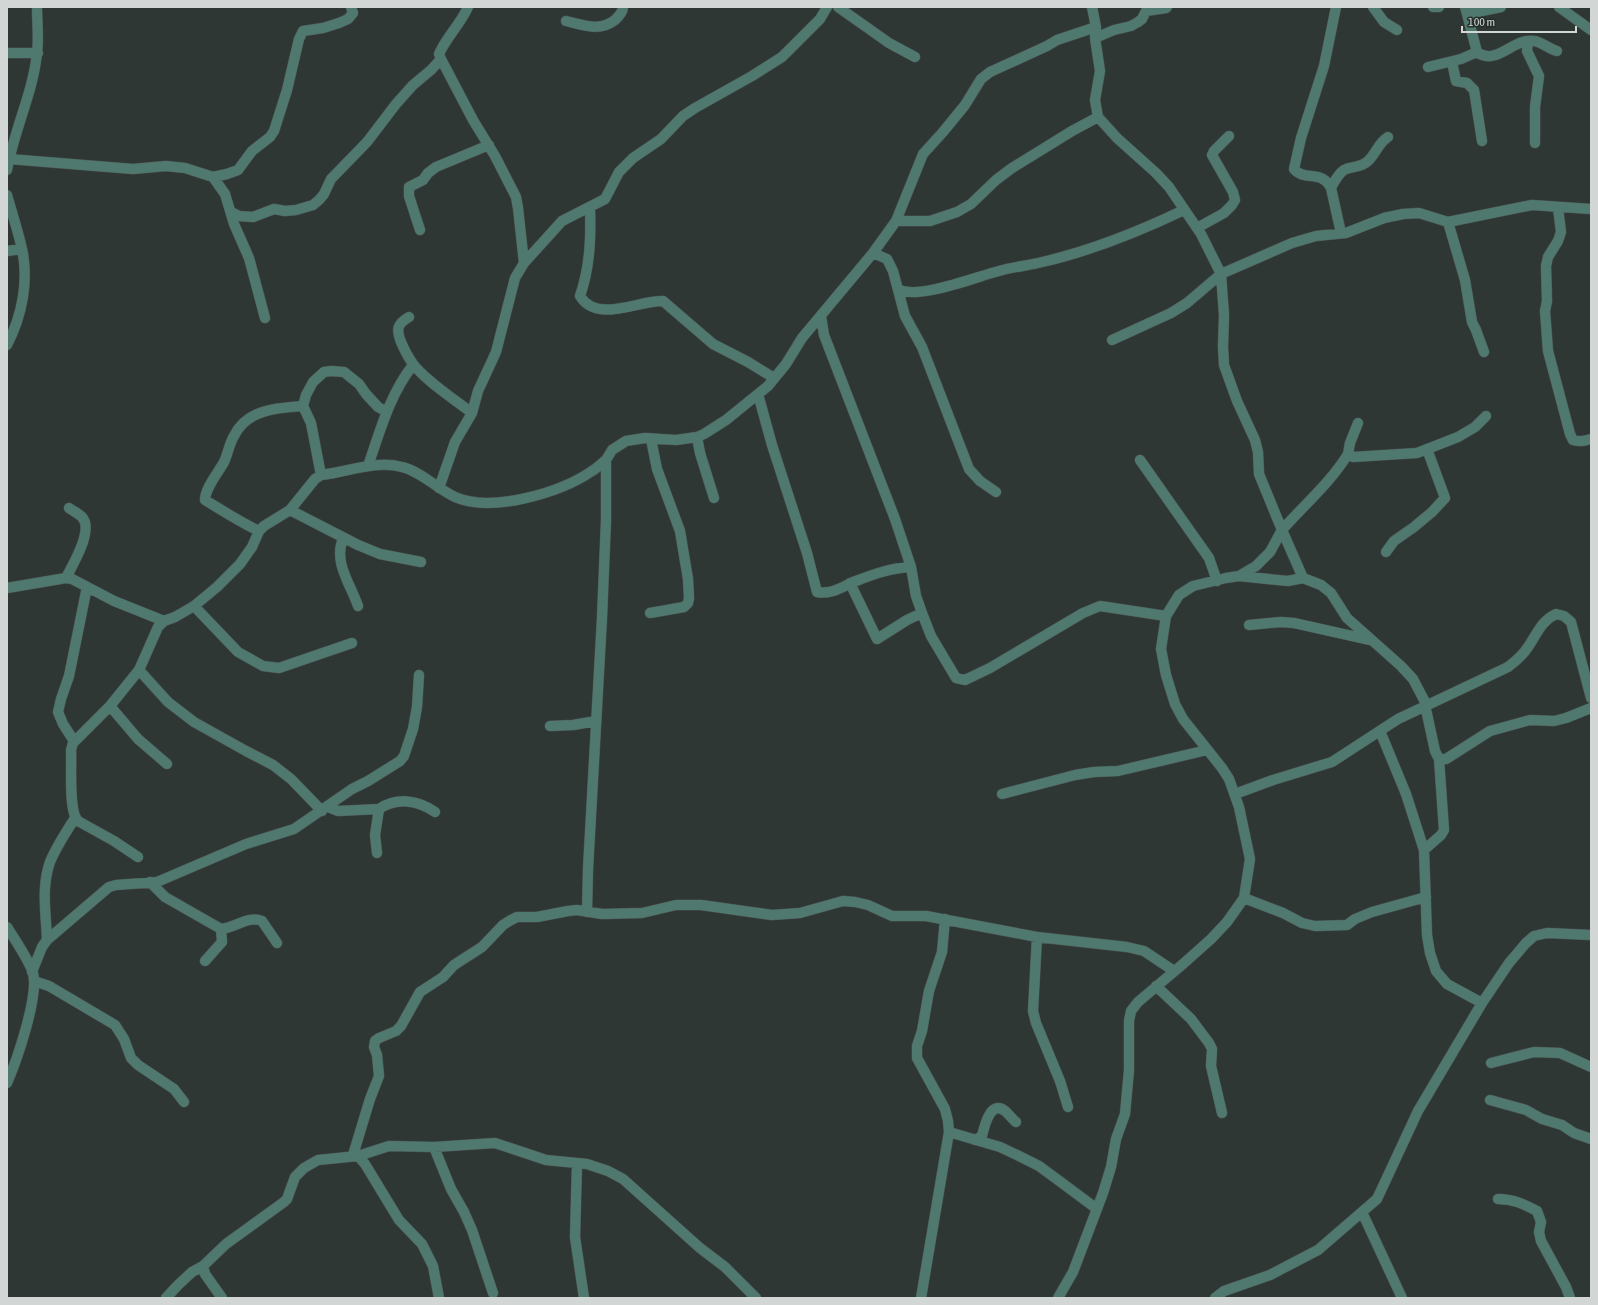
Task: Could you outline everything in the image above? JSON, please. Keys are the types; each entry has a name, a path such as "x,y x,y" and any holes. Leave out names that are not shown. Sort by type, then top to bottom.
{"street":[{"path":"7,170 18,125 31,85 38,53 37,7"},
{"path":"9,159 133,169 166,166 186,168 213,177 234,172 238,170 252,151 270,137 280,115 299,39 303,31 323,28 348,19 352,16 351,7"},
{"path":"468,7 462,20 448,37 439,54 473,120 489,146 516,197 524,263"},
{"path":"566,21 600,27 611,23 618,17 623,11 623,7"},
{"path":"439,488 455,442 472,413 478,391 496,352 515,278 524,263 562,221 569,216 590,208 605,199 615,178 627,163 661,139 683,116 782,57 820,19 827,7"},
{"path":"838,7 889,42 915,57"},
{"path":"1092,7 1096,27 1095,38 1100,71 1095,100 1098,117 1117,138 1161,178 1197,228 1221,274 1224,315 1224,365 1258,452 1259,474 1303,578"},
{"path":"1095,38 1114,30 1131,26 1142,19 1146,11 1167,7"},
{"path":"1336,7 1324,66 1301,138 1294,169 1301,174 1321,177 1328,181 1331,188 1341,233"},
{"path":"1373,7 1384,22 1397,30"},
{"path":"1433,7 1439,7"},
{"path":"1501,7 1466,11 1477,52 1486,58 1520,43 1534,40 1551,50 1557,51"},
{"path":"1559,7 1591,30"},
{"path":"138,857 75,818 72,800 71,750 74,741 110,706 139,670 158,627 164,621 194,606 217,587 240,564 252,547 259,531 271,520 290,510 315,478 321,475 384,464 404,467 454,497 466,501 485,504 505,502 552,490 591,472 606,460 612,450 626,441 645,438 676,440 697,437 713,430 758,394 774,378 786,364 802,338 873,253 896,221 923,154 965,105 983,77 990,72 1057,40 1096,27"},
{"path":"1528,41 1527,51 1539,76 1535,107 1535,143"},
{"path":"1428,66 1452,62 1477,52"},
{"path":"7,53 38,53"},
{"path":"232,212 239,216 253,217 274,209 285,212 296,210 312,205 319,200 324,194 331,179 367,142 396,104 413,85 431,70 441,59"},
{"path":"1452,62 1456,81 1467,83 1474,90 1482,141"},
{"path":"896,221 930,221 957,212 971,204 996,180 1012,168 1072,131 1098,117"},
{"path":"1197,228 1224,212 1235,200 1233,192 1212,155 1229,136"},
{"path":"1331,188 1335,179 1344,170 1364,165 1381,141 1388,137"},
{"path":"420,230 409,196 409,187 423,180 428,173 436,167 489,146"},
{"path":"213,177 225,194 232,212 234,224 249,258 265,318"},
{"path":"7,195 22,249 25,270 23,298 16,325 7,345"},
{"path":"1112,340 1171,313 1187,303 1221,274 1292,243 1316,236 1346,233 1384,218 1403,214 1419,213 1448,222 1532,205 1558,208 1591,209"},
{"path":"590,208 591,236 589,256 584,285 580,296 584,303 595,308 608,310 663,301 713,344 748,362 774,378"},
{"path":"1558,208 1561,232 1558,242 1548,257 1546,266 1547,302 1544,311 1548,351 1570,434 1573,440 1577,441 1582,442 1591,439"},
{"path":"899,290 909,293 950,285 1001,270 1064,256 1094,247 1161,221 1184,210"},
{"path":"1448,222 1465,280 1472,322 1484,352"},
{"path":"7,251 22,249"},
{"path":"873,253 888,259 906,316 922,346 969,468 980,481 996,492"},
{"path":"821,316 824,336 896,519 911,567 916,596 922,613 931,636 956,678 965,680 1010,657 1083,613 1100,606 1166,616"},
{"path":"409,317 400,323 398,330 406,353 413,364 472,413"},
{"path":"368,466 387,412 405,374 413,364"},
{"path":"321,475 311,422 303,406 306,395 313,382 324,372 344,372 353,378 378,407 387,412"},
{"path":"758,394 772,445 807,553 817,592 834,591 850,583 892,568 911,567"},
{"path":"259,531 205,500 205,494 224,462 234,436 244,423 253,415 273,408 303,406"},
{"path":"1348,454 1353,457 1417,453 1458,437 1475,427 1486,416"},
{"path":"1239,576 1256,566 1270,552 1282,530 1340,466 1348,454 1350,443 1358,423"},
{"path":"697,437 700,453 714,498"},
{"path":"650,613 684,607 688,603 689,598 688,579 680,531 657,469 651,439"},
{"path":"1386,552 1394,541 1432,512 1445,498 1427,449"},
{"path":"587,912 602,618 606,520 606,460"},
{"path":"1140,460 1208,558 1217,581"},
{"path":"66,578 81,546 86,528 82,517 69,508"},
{"path":"290,510 343,539 380,554 421,562"},
{"path":"343,539 340,551 341,566 358,606"},
{"path":"1058,1298 1073,1272 1097,1210 1111,1167 1116,1139 1125,1114 1128,1091 1129,1021 1131,1011 1138,1002 1211,939 1227,922 1244,898 1250,859 1235,794 1222,768 1206,750 1183,719 1175,704 1166,675 1161,649 1166,616 1179,595 1193,586 1239,576 1288,581 1303,578 1321,585 1331,593 1347,618 1408,673 1421,692 1426,707 1435,751 1439,759 1444,830 1441,835 1424,850"},
{"path":"7,588 72,578 114,601 164,621"},
{"path":"850,583 877,639 896,626 922,613"},
{"path":"74,741 63,724 58,712 69,676 87,587"},
{"path":"194,606 238,652 264,666 279,668 352,643"},
{"path":"1235,794 1273,780 1332,762 1409,714 1516,662 1529,647 1541,626 1546,620 1556,614 1564,616 1571,622 1578,642 1585,679 1591,698"},
{"path":"1249,625 1281,622 1294,623 1370,640"},
{"path":"139,670 168,702 194,722 273,765 325,809 338,811 379,809 400,800 414,802 435,812"},
{"path":"7,1083 28,1016 34,989 33,976 42,947 47,940 109,887 164,880 246,844 280,835 294,829 352,790 400,761 404,756 416,718 419,675"},
{"path":"110,706 138,739 167,764"},
{"path":"1439,759 1446,759 1490,730 1530,720 1554,721 1591,708"},
{"path":"550,726 596,722"},
{"path":"1380,731 1406,794 1424,850 1428,941 1436,971 1447,984 1482,1002"},
{"path":"1002,794 1075,775 1094,772 1118,771 1206,750"},
{"path":"376,853 375,835 379,809"},
{"path":"47,940 45,886 47,875 53,855 75,818"},
{"path":"150,882 170,900 221,929 227,929 258,919 262,921 277,943"},
{"path":"1244,898 1283,913 1302,923 1315,926 1347,924 1377,910 1426,897"},
{"path":"355,1156 370,1099 379,1076 377,1055 374,1047 375,1041 396,1031 420,992 442,977 454,965 482,947 503,925 517,917 537,917 568,911 602,914 642,913 676,905 701,905 772,915 800,913 843,901 855,902 868,905 892,916 920,916 945,919 1037,937 1127,947 1144,951 1174,972"},
{"path":"921,1298 949,1132 945,1109 917,1058 917,1046 922,1031 929,991 942,952 945,919"},
{"path":"7,927 33,976 115,1025 124,1039 132,1058 138,1065 174,1089 184,1102"},
{"path":"205,961 222,942 221,929"},
{"path":"1215,1298 1224,1292 1270,1274 1318,1250 1378,1199 1418,1111 1482,1002 1509,963 1534,936 1547,933 1591,936"},
{"path":"1037,937 1033,1011 1036,1023 1060,1081 1068,1107"},
{"path":"1156,986 1191,1018 1210,1043 1212,1049 1211,1066 1222,1113"},
{"path":"1491,1063 1534,1052 1560,1053 1591,1067"},
{"path":"1490,1100 1526,1110 1542,1119 1562,1125 1574,1133 1591,1139"},
{"path":"976,1140 982,1136 986,1120 993,1110 1004,1110 1016,1122"},
{"path":"949,1132 1000,1147 1039,1166 1097,1210"},
{"path":"166,1298 192,1272 203,1266 226,1244 287,1199 295,1178 304,1168 318,1160 355,1156 389,1146 434,1147 495,1143 546,1160 588,1164 608,1171 623,1179 700,1248 725,1266 749,1289 756,1298"},
{"path":"434,1147 451,1189 472,1230 493,1293"},
{"path":"355,1156 365,1164 399,1220 422,1244 433,1266 439,1298"},
{"path":"577,1163 575,1237 584,1298"},
{"path":"1498,1199 1508,1199 1523,1203 1537,1211 1541,1222 1539,1232 1541,1241 1566,1287 1570,1298"},
{"path":"1362,1212 1402,1298"},
{"path":"203,1266 206,1274 222,1298"}]}
